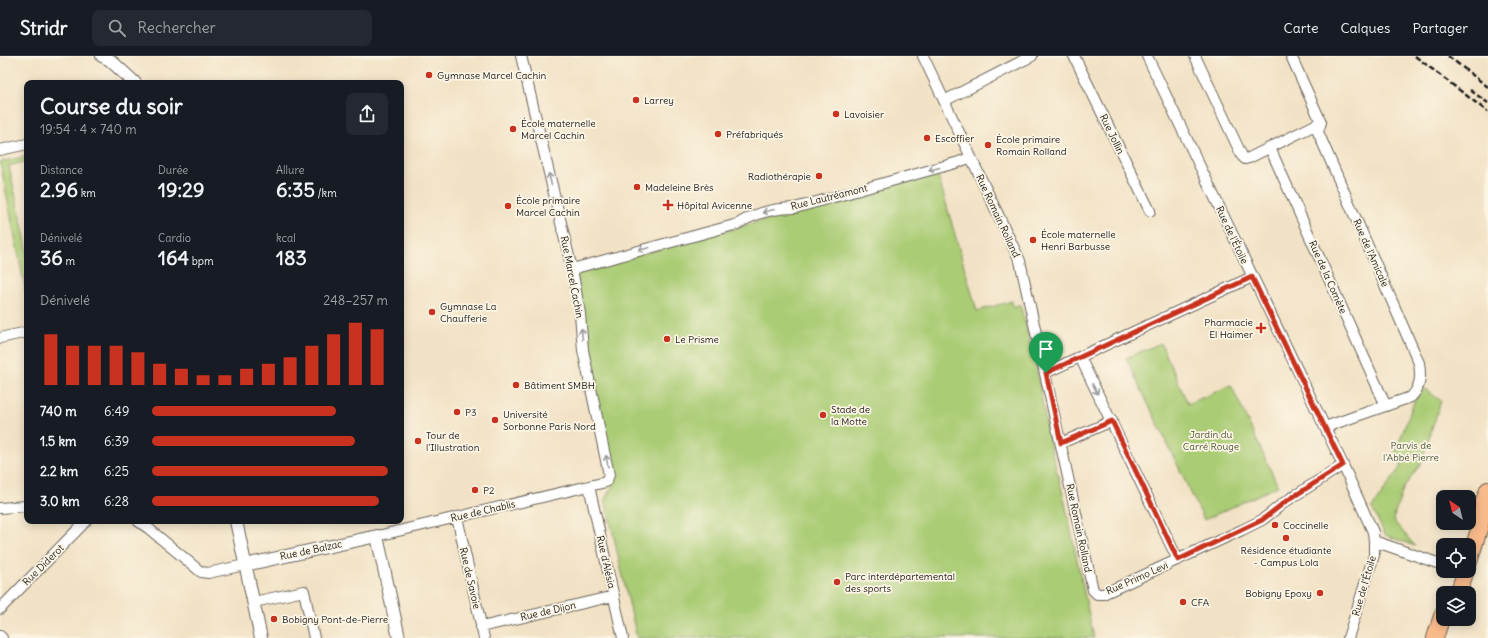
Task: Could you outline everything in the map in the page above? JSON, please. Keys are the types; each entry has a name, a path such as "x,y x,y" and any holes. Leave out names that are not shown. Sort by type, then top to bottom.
{"main road":[{"path":"1468,538 1476,514 1485,497"},
{"path":"1476,538 1480,526 1485,497"},
{"path":"1435,638 1439,626"},
{"path":"1442,638 1446,626"}],"street":[{"name":"Rue Marcel Cachin","path":"521,56 572,269 580,314 583,350 609,475 606,482 589,486"},
{"name":"Rue Romain Rolland","path":"923,56 1020,261 1093,590 1097,594"},
{"path":"944,101 1032,56"},
{"name":"Rue Jollin","path":"1074,56 1150,211"},
{"name":"Rue de l'Étoile","path":"1147,56 1343,465 1372,532 1374,555 1348,638"},
{"path":"1195,56 1242,156 1245,159 1321,122 1292,56"},
{"path":"107,57 132,80"},
{"name":"Rue de l'Amicale","path":"1321,122 1318,132 1419,363 1421,373 1420,386 1416,393 1411,397 1386,406"},
{"path":"0,150 24,145"},
{"name":"Rue de la Comète","path":"1270,148 1386,406"},
{"name":"Rue Lautréamont","path":"572,269 738,224 749,216 781,208 795,208 959,162 971,157"},
{"path":"1046,373 1252,277"},
{"path":"0,338 24,333"},
{"path":"1080,357 1178,560"},
{"path":"1325,427 1386,406"},
{"path":"1061,443 1112,421"},
{"name":"Rue Primo Levi","path":"1097,594 1103,594 1262,520 1285,502 1343,465"},
{"name":"Rue de Chablis","path":"377,536 589,486"},
{"name":"Rue d'Alésia","path":"589,486 623,638"},
{"path":"0,508 24,506"},
{"name":"Rue de Savoie","path":"457,517 484,638"},
{"name":"Rue Diderot","path":"0,610 83,524"},
{"path":"142,524 196,569 202,572 208,573 245,564"},
{"path":"237,524 261,638"},
{"path":"377,536 399,638"},
{"name":"Rue de Balzac","path":"245,564 377,536"},
{"path":"1374,542 1436,563"},
{"path":"254,602 304,591 314,638"},
{"name":"Rue de Dijon","path":"482,627 614,596"}],"green space":[{"path":"24,157 24,162 9,166 24,234 24,283 0,162"},
{"name":"Stade de la Motte","path":"937,172 977,311 1012,301 1013,307 1020,304 1036,366 1050,446 1063,494 1094,638 637,638 605,499 616,480 593,383 577,276 581,271"},
{"name":"Jardin du Carré Rouge","path":"1161,343 1188,404 1231,385 1278,486 1204,520 1126,358"},
{"name":"Parvis de l'Abbé Pierre","path":"1424,388 1441,401 1421,463 1403,489 1393,520 1415,546 1385,535 1372,508 1402,465 1395,453 1414,402"}],"railway":[{"path":"1415,56 1488,112"},
{"path":"1448,56 1488,87"},
{"path":"1470,90 1488,103"}],"place":[{"name":"Gymnase Marcel Cachin","path":"429,75"},
{"name":"Larrey","path":"636,100"},
{"name":"Lavoisier","path":"836,114"},
{"name":"École maternelle Marcel Cachin","path":"513,129"},
{"name":"Préfabriqués","path":"718,134"},
{"name":"Escoffier","path":"927,138"},
{"name":"École primaire Romain Rolland","path":"988,145"},
{"name":"Radiothérapie","path":"819,176"},
{"name":"Madeleine Brès","path":"637,187"},
{"name":"Hôpital Avicenne","path":"668,205"},
{"name":"École primaire Marcel Cachin","path":"508,206"},
{"name":"École maternelle Henri Barbusse","path":"1033,240"},
{"name":"Gymnase La Chaufferie","path":"432,312"},
{"name":"Pharmacie El Haimer","path":"1261,328"},
{"name":"Le Prisme","path":"667,339"},
{"name":"Bâtiment SMBH","path":"516,385"},
{"name":"P3","path":"457,412"},
{"name":"Stade de la Motte","path":"823,415"},
{"name":"Université Sorbonne Paris Nord","path":"495,420"},
{"name":"Tour de l'Illustration","path":"418,441"},
{"name":"P2","path":"475,490"},
{"name":"Coccinelle","path":"1275,525"},
{"name":"Résidence étudiante - Campus Lola","path":"1286,538"},
{"name":"Parc interdépartemental des sports","path":"837,582"},
{"name":"Bobigny Epoxy","path":"1320,593"},
{"name":"CFA","path":"1183,602"},
{"name":"Bobigny Pont-de-Pierre","path":"274,619"}],"route":[{"path":"1252,277 1343,465 1285,502 1262,520 1178,560 1112,421 1061,443 1046,373 1252,277"}]}
